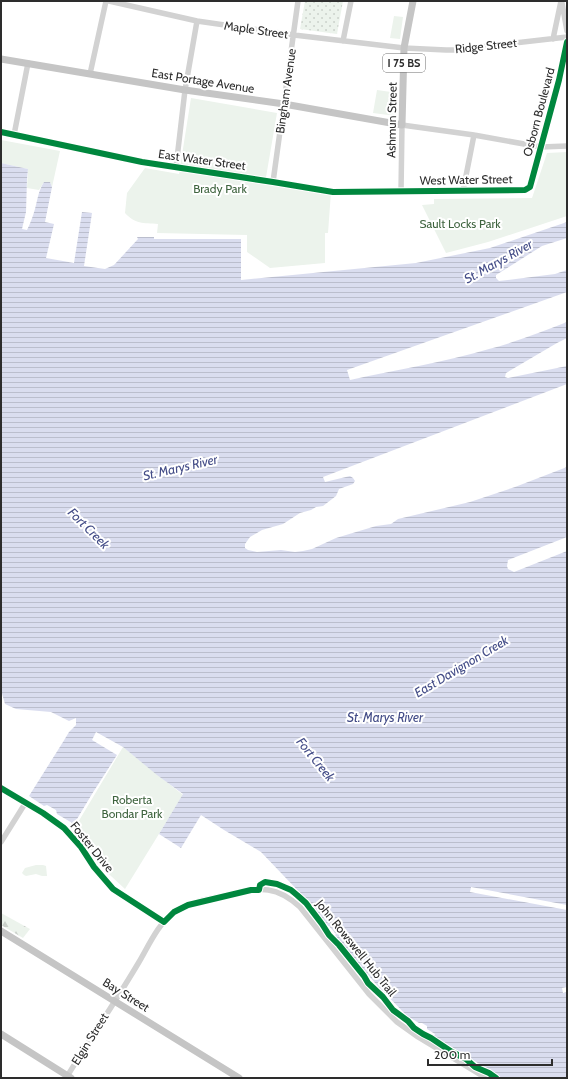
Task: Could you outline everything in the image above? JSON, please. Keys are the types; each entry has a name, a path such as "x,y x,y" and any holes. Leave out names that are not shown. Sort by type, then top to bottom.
{"main road":[{"name":"Ashmun Street","path":"402,125 404,48 413,1"},
{"name":"East Portage Avenue","path":"1,59 185,90 284,104 402,125"},
{"name":"Bay Street","path":"1,932 114,1001 231,1076 239,1078"},
{"path":"1,1034 68,1077"}],"street":[{"name":"Maple Street","path":"107,1 197,21 294,35 404,48"},
{"path":"90,74 107,1"},
{"name":"Bingham Avenue","path":"273,182 298,1"},
{"path":"343,41 352,1"},
{"path":"562,1 567,31"},
{"path":"553,39 562,1"},
{"path":"176,167 185,90 197,21"},
{"name":"Ridge Street","path":"404,48 454,50 567,37"},
{"name":"Osborn Boulevard","path":"530,187 559,80 567,42"},
{"path":"14,135 28,63"},
{"path":"402,125 474,135 541,147 567,146"},
{"name":"Ashmun Street","path":"401,192 402,125"},
{"name":"East Water Street","path":"1,132 142,162 333,192 401,192"},
{"path":"462,191 474,135"},
{"name":"West Water Street","path":"401,192 525,190 530,187"},
{"name":"Foster Drive","path":"1,788 26,802 64,828 113,889 164,922"},
{"path":"1,842 26,802"},
{"name":"Elgin Street","path":"68,1077 153,937 164,922 174,912 188,905 199,902 251,890 269,890 281,893 292,899 300,907 369,994 397,1022 418,1037 486,1078"}],"green space":[{"path":"305,1 343,1 337,34 300,29"},
{"path":"394,16 403,17 400,39 390,38"},
{"path":"377,90 398,93 396,116 373,113"},
{"name":"Brady Park","path":"191,98 277,113 265,183 331,192 328,233 325,233 325,263 270,268 247,252 247,235 157,233 158,224 136,221 125,213 127,193 145,168 179,174"},
{"path":"1,140 60,151 52,187 50,182 44,182 39,190 27,188 28,169 1,163"},
{"name":"Sault Locks Park","path":"567,152 567,216 488,242 446,253 422,205 434,204 434,199 532,198 547,153"},
{"name":"Roberta Bondar Park","path":"123,747 183,795 125,889 97,863 95,855 74,829"},
{"path":"36,865 46,866 47,876 36,874 26,876 22,873 25,868"},
{"path":"1,913 30,929 23,938 1,925"}],"water":[{"name":"St. Marys River","path":"1,163 28,169 26,212 22,229 27,230 28,228 39,192 44,182 50,182 52,187 45,222 54,224 46,258 74,263 82,212 92,213 84,266 105,269 114,265 138,239 137,237 154,237 154,239 241,239 241,280 416,263 490,248 567,222 567,238 542,246 496,275 496,278 499,281 555,274 567,270 567,292 347,370 350,380 437,362 509,343 567,322 567,338 506,373 505,377 508,378 567,366 567,384 323,477 325,482 350,476 355,481 353,484 339,489 336,496 323,506 300,513 283,524 262,530 250,537 245,544 245,548 257,552 281,550 295,552 312,549 336,538 376,526 391,524 398,519 470,502 567,467 567,987 562,988 563,993 567,992 567,1078 502,1078 434,1036 435,1034 427,1029 427,1026 408,1017 375,983 304,897 261,852 201,815 181,848 159,834 183,794 123,747 96,732 92,740 117,755 74,824 57,814 56,810 47,805 44,806 29,796 69,732 76,725 76,718 69,721 51,712 16,709 5,704 1,690"}],"pier":[{"path":"567,537 567,551 514,572 508,569 508,560"},
{"path":"471,887 567,905 567,910 470,892"}],"cycle path":[{"path":"1,132 142,162 333,192 525,190 530,187 559,80 567,42"},
{"name":"John Rowswell Hub Trail","path":"1,788 43,813 64,828 81,847 94,867 113,889 164,922 174,912 188,905 251,890 259,890 260,885 265,882 277,884 291,890 306,903 329,935 339,945 368,983 383,997 393,1010 423,1034 466,1059 475,1067 496,1078"}],"water label":[{"name":"Fort Creek","path":"89,528"},
{"name":"East Davignon Creek","path":"461,666"},
{"name":"Fort Creek","path":"316,759"}]}
